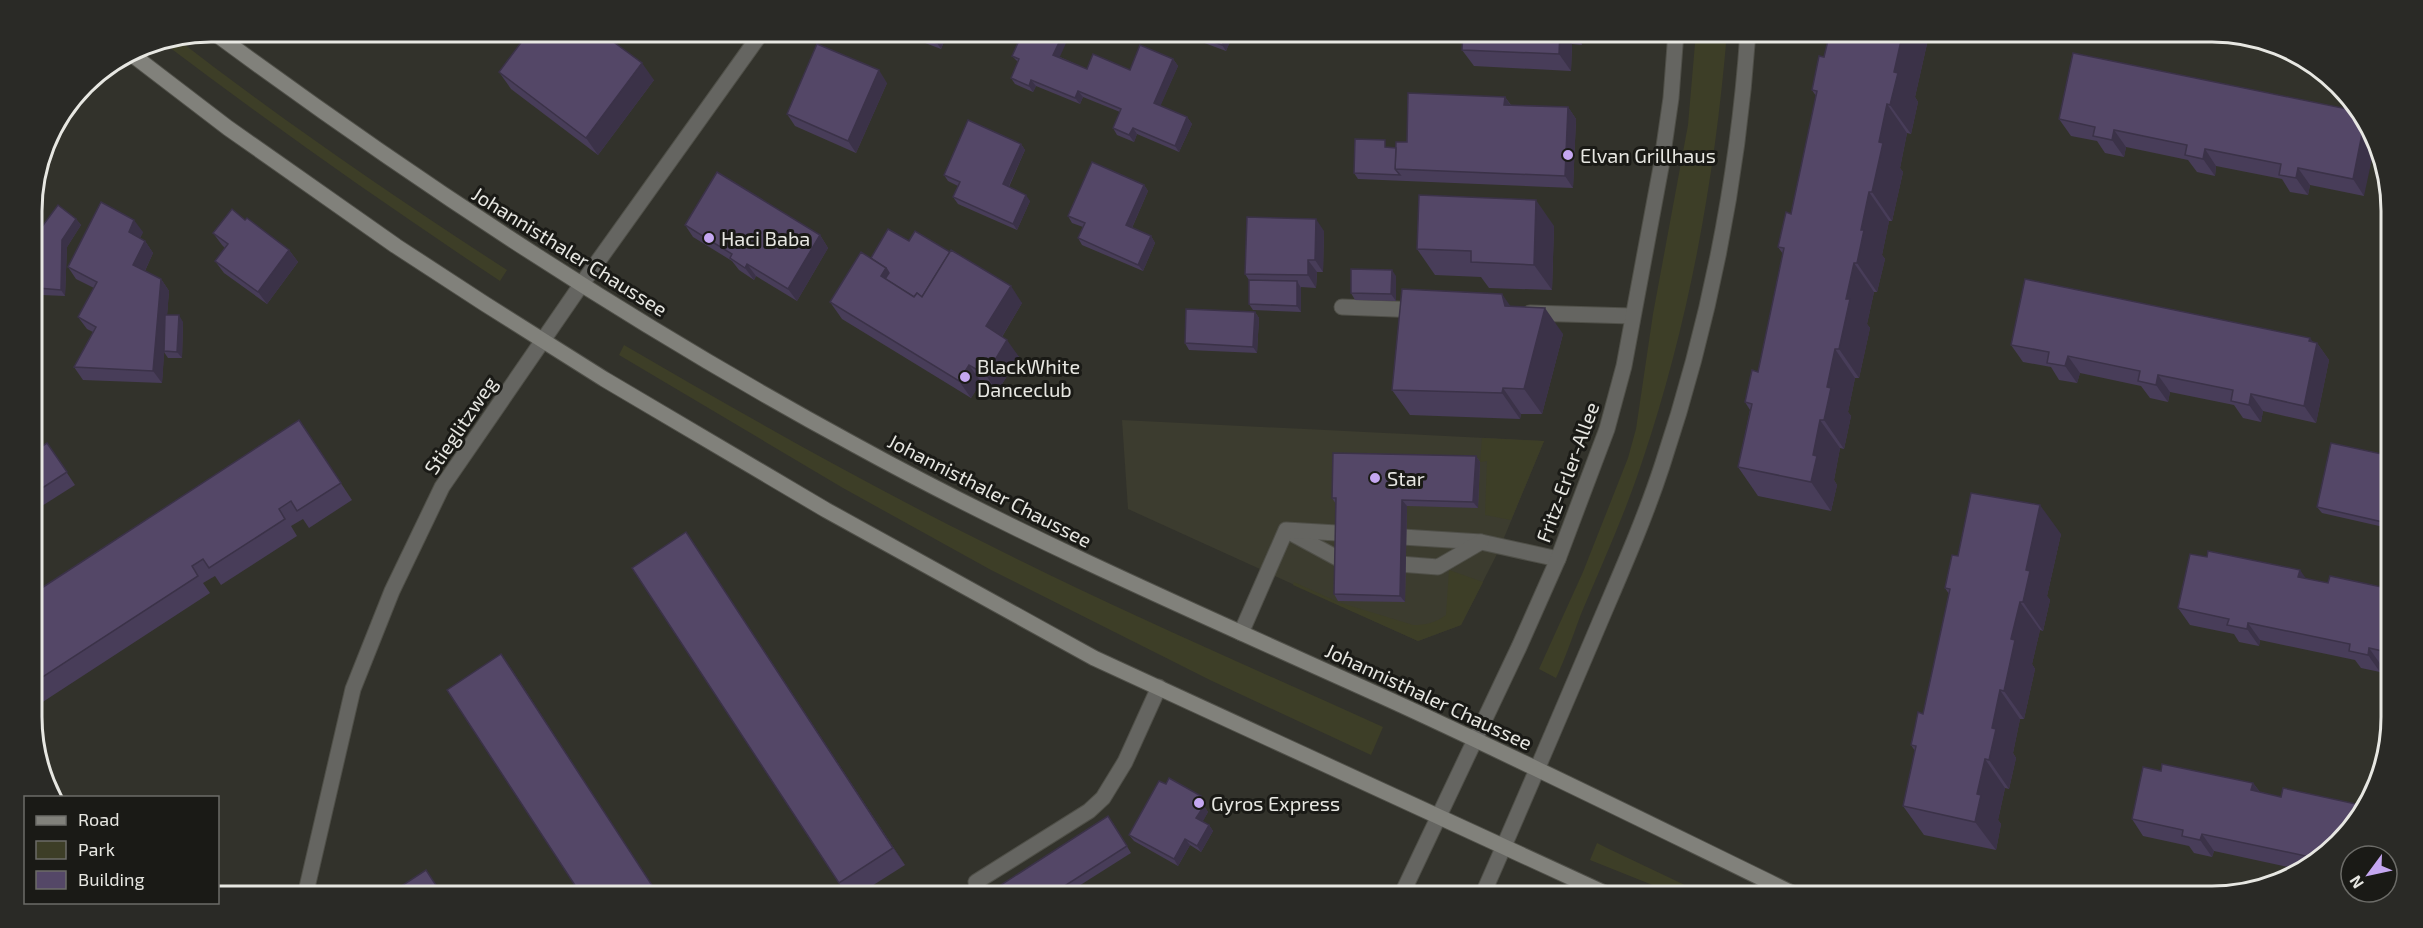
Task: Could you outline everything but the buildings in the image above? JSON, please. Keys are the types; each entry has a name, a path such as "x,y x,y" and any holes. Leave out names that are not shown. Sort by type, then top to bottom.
{"main road":[{"name":"Johannisthaler Chaussee","path":"227,42 422,181 581,285 857,447 1081,559 1537,769 1777,886"},
{"path":"138,59 228,128 396,246 543,341 826,510 1094,658 1588,886"}],"street":[{"name":"Stieglitzweg","path":"308,886 353,689 392,591 442,487 581,285 755,42"},
{"name":"Fritz-Erler-Allee","path":"1406,886 1558,559 1607,429 1623,366 1661,167 1671,98 1675,42"},
{"path":"1486,886 1647,508 1688,381 1710,295 1736,154 1747,42"},
{"path":"1342,307 1434,310"},
{"path":"1515,313 1632,316"},
{"path":"1241,633 1286,530"},
{"path":"1286,530 1481,542 1558,559"},
{"path":"1286,530 1339,559 1438,567 1481,542"},
{"path":"976,882 1089,811 1103,798 1125,762 1159,687"}],"shaded area":[{"path":"1122,420 1544,441 1499,550 1461,625 1418,641 1128,509"}],"green space":[{"path":"1695,42 1726,42 1715,141 1698,250 1659,410 1621,520 1556,678 1539,669 1583,572 1628,458 1636,429 1653,314 1688,125"},
{"path":"184,44 339,158 507,270 500,281 329,164 169,47"},
{"path":"624,345 844,470 979,540 1129,613 1383,727 1371,755 1210,680 991,570 843,488 619,355"},
{"path":"1482,438 1544,441 1511,520 1485,515 1487,461 1480,462"},
{"path":"1449,570 1483,582 1461,625 1418,641 1293,585 1294,582 1338,602 1413,625 1422,625 1434,622 1446,615"},
{"path":"1597,843 1687,886 1655,886 1590,860"}],"place":[{"name":"Elvan Grillhaus","path":"1568,155"},
{"name":"Haci Baba","path":"709,238"},
{"name":"BlackWhite Danceclub","path":"965,377"},
{"name":"Star","path":"1375,478"},
{"name":"Gyros Express","path":"1199,803"}]}
